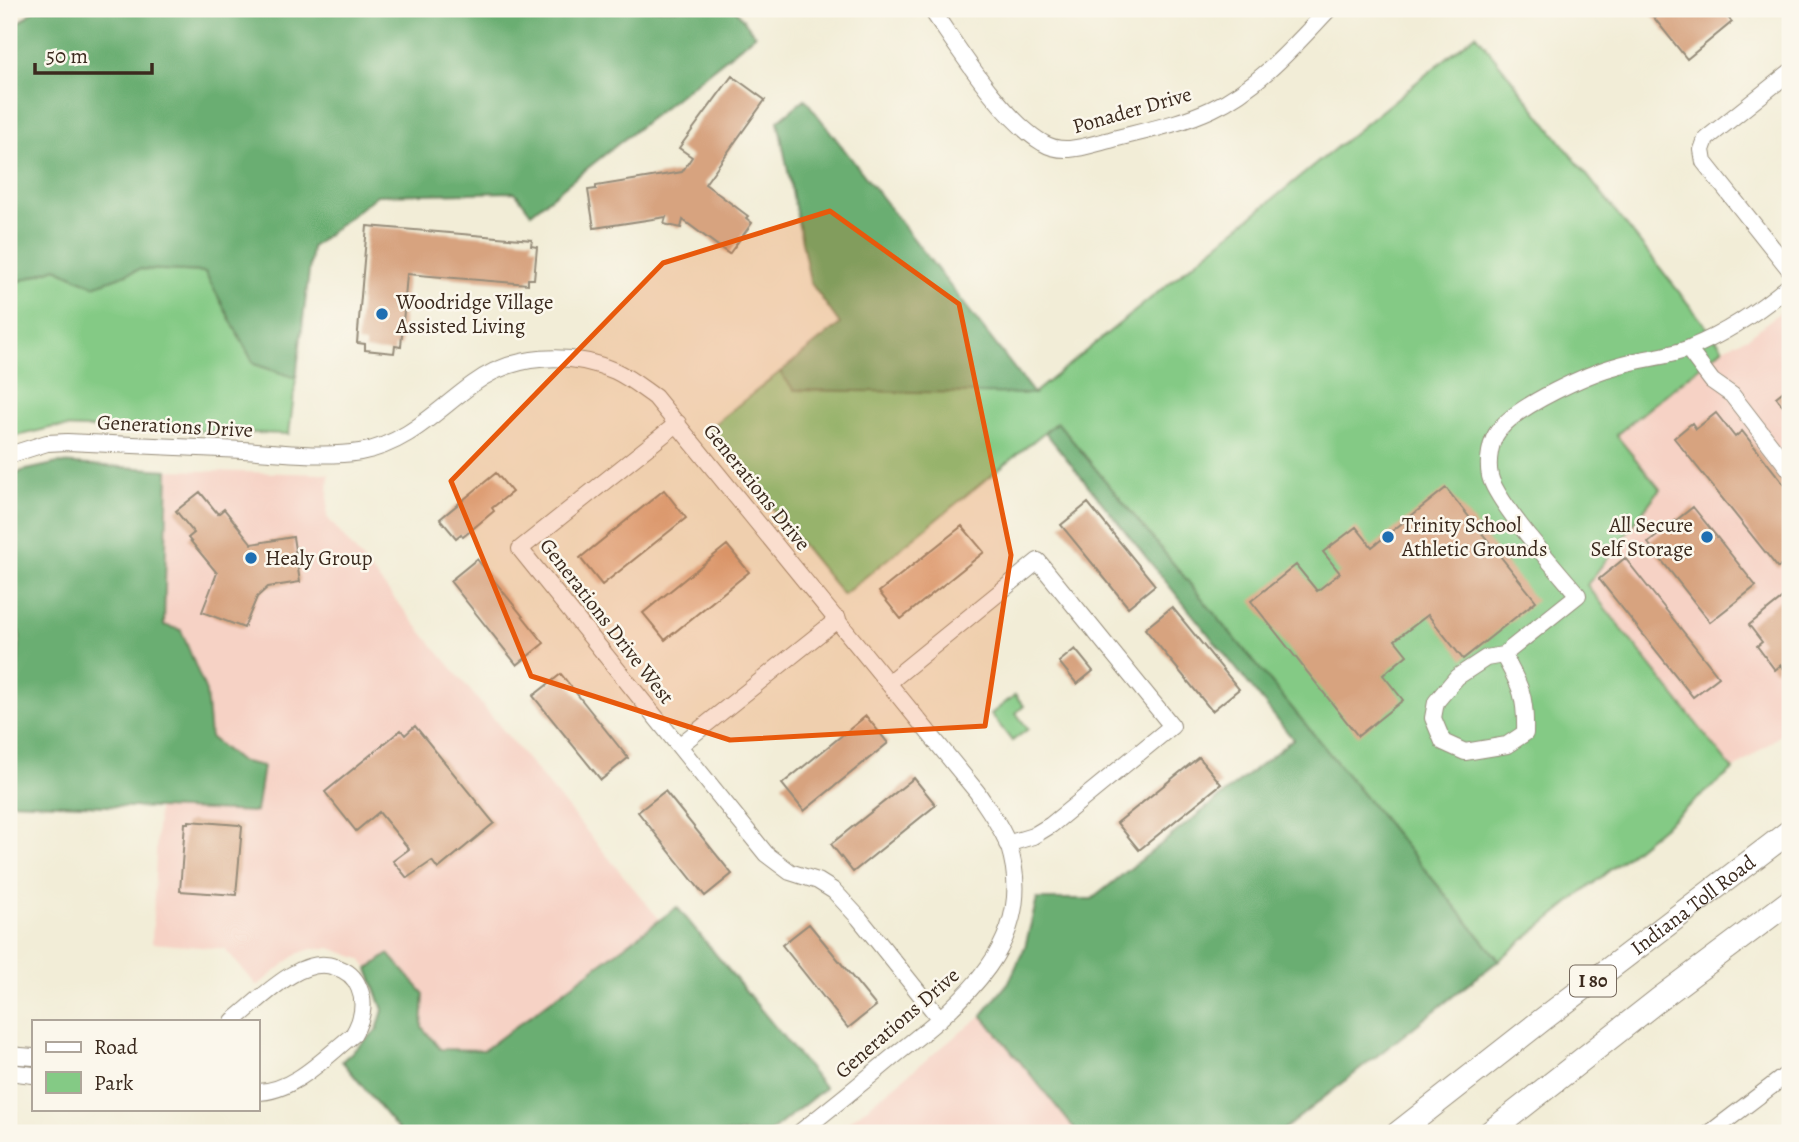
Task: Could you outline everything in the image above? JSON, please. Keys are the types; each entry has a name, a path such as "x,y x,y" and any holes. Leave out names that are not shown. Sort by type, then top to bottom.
{"highway":[{"name":"Indiana Toll Road","path":"1398,1133 1790,831"},
{"name":"I 80","path":"1489,1133 1658,1000 1790,901"}],"street":[{"name":"Ponader Drive","path":"931,9 1013,119 1044,144 1069,150 1152,129 1214,108 1232,98 1271,68 1329,9"},
{"path":"1790,72 1706,139 1702,150 1704,162 1790,270"},
{"path":"1503,655 1519,683 1526,706 1525,733 1507,745 1465,752 1443,742 1433,718 1436,702 1457,677 1486,658 1503,655 1578,595 1502,500 1490,478 1488,458 1497,431 1523,409 1591,376 1618,365 1688,349 1723,334 1749,318 1790,285"},
{"path":"1688,349 1712,381 1732,395 1790,470"},
{"name":"Generations Drive","path":"9,454 47,443 67,442 303,453 362,452 392,443 418,428 475,382 497,370 524,361 546,359 593,363 617,372 655,397 977,792 1002,831 1014,874 1015,898 1009,926 999,952 986,973 940,1019 799,1133"},
{"name":"Generations Drive West","path":"678,423 520,549 766,854 790,872 818,881 834,891 940,1019"},
{"path":"888,683 1038,561 1172,726 1051,825 1033,836 1007,844"},
{"path":"679,746 838,619"},
{"path":"234,1020 293,973 305,967 331,965 351,975 358,986 363,1012 353,1035 296,1080 282,1088 259,1092"},
{"path":"9,1055 32,1057"},
{"path":"9,1072 32,1075"},
{"path":"1710,1133 1790,1072"}],"highlighted area":[{"path":"830,211 959,304 1011,555 985,726 730,740 531,676 451,481 663,263"}],"shaded area":[{"name":"All Secure Self Storage","path":"1790,304 1790,728 1733,770 1587,585 1660,490 1616,435 1723,348 1750,336"},
{"path":"168,470 329,474 327,517 660,920 484,1050 440,1049 422,1027 424,994 389,954 368,969 361,959 330,948 311,949 297,954 257,986 225,949 152,943 158,808 256,812 263,767 239,761 210,737 206,692 164,625"},
{"path":"982,1015 1078,1133 835,1133"}],"green space":[{"path":"36,9 735,9 755,35 531,213 515,192 377,195 312,247 296,378 254,364 205,272 140,269 94,286 56,268 9,285 9,31"},
{"name":"Trinity School Athletic Grounds","path":"1476,34 1723,348 1616,435 1660,489 1587,585 1733,770 1499,960 1057,422 843,595 708,429 780,372 794,390 1034,393"},
{"path":"805,99 1034,394 794,390 780,372 840,324 810,282 778,121"},
{"path":"56,268 94,286 140,269 205,272 254,364 296,378 289,434 54,427 9,438 9,285"},
{"path":"1057,422 1499,960 1279,1133 1078,1133 982,1015 1009,982 1025,947 1037,899 1092,899 1293,739 1045,432"},
{"path":"58,463 168,470 164,625 181,630 206,692 210,737 239,761 263,766 256,812 9,802 20,636 9,602 9,479 22,471"},
{"path":"1015,695 1024,706 1016,713 1028,729 1012,741 991,714"},
{"path":"677,907 825,1088 769,1133 401,1133 342,1061 377,1030 383,1010 368,969 389,954 424,994 422,1027 440,1049 484,1050"}],"building":[{"path":"1647,9 1721,9 1732,22 1687,59"},
{"path":"732,76 765,100 705,184 748,216 746,218 752,223 729,254 683,220 681,228 664,224 666,217 594,228 588,190 596,189 596,186 682,172 692,157 679,148"},
{"name":"Woodridge Village Assisted Living","path":"367,226 532,240 531,246 537,247 534,279 528,279 528,284 407,274 401,347 395,346 394,353 365,350 365,344 357,343"},
{"path":"1790,386 1790,415 1776,397"},
{"path":"1716,413 1735,437 1742,431 1790,492 1790,558 1778,568 1674,438 1692,423 1696,429"},
{"path":"496,473 512,492 463,537 461,534 456,538 440,519"},
{"path":"1446,488 1536,601 1463,659 1428,615 1395,640 1407,655 1383,675 1403,700 1358,736 1251,601 1296,565 1317,591 1340,573 1323,552 1356,527 1372,547"},
{"path":"664,490 686,518 602,585 580,558"},
{"name":"Healy Group","path":"200,492 218,514 224,509 252,544 293,537 300,582 268,587 257,597 244,628 202,612 217,573 188,538 194,533 176,511"},
{"path":"1088,503 1155,585 1128,607 1061,525"},
{"path":"1693,507 1756,586 1710,622 1648,543"},
{"path":"962,526 984,552 901,619 879,592"},
{"path":"727,545 749,572 665,640 643,613"},
{"path":"1625,558 1719,677 1693,697 1599,579"},
{"path":"477,559 544,643 517,665 450,581"},
{"path":"1790,592 1790,677 1781,665 1775,670 1757,646 1762,642 1749,625"},
{"path":"1172,607 1239,689 1212,711 1145,629"},
{"path":"1075,649 1093,671 1077,684 1059,662"},
{"path":"561,674 628,758 601,780 533,696"},
{"path":"866,716 888,743 804,811 782,784"},
{"path":"415,726 494,823 438,869 432,861 407,878 393,861 409,849 379,812 356,831 325,792 401,730 405,735"},
{"path":"1199,757 1221,784 1139,850 1117,823"},
{"path":"914,778 936,805 853,872 831,844"},
{"path":"665,791 732,874 705,896 638,812"},
{"path":"189,821 242,827 236,895 180,891 185,823"},
{"path":"809,924 876,1006 848,1028 782,945"}],"place":[{"name":"Woodridge Village Assisted Living","path":"382,314"},
{"name":"Trinity School Athletic Grounds","path":"1388,537"},
{"name":"All Secure Self Storage","path":"1707,537"},
{"name":"Healy Group","path":"251,558"}]}
